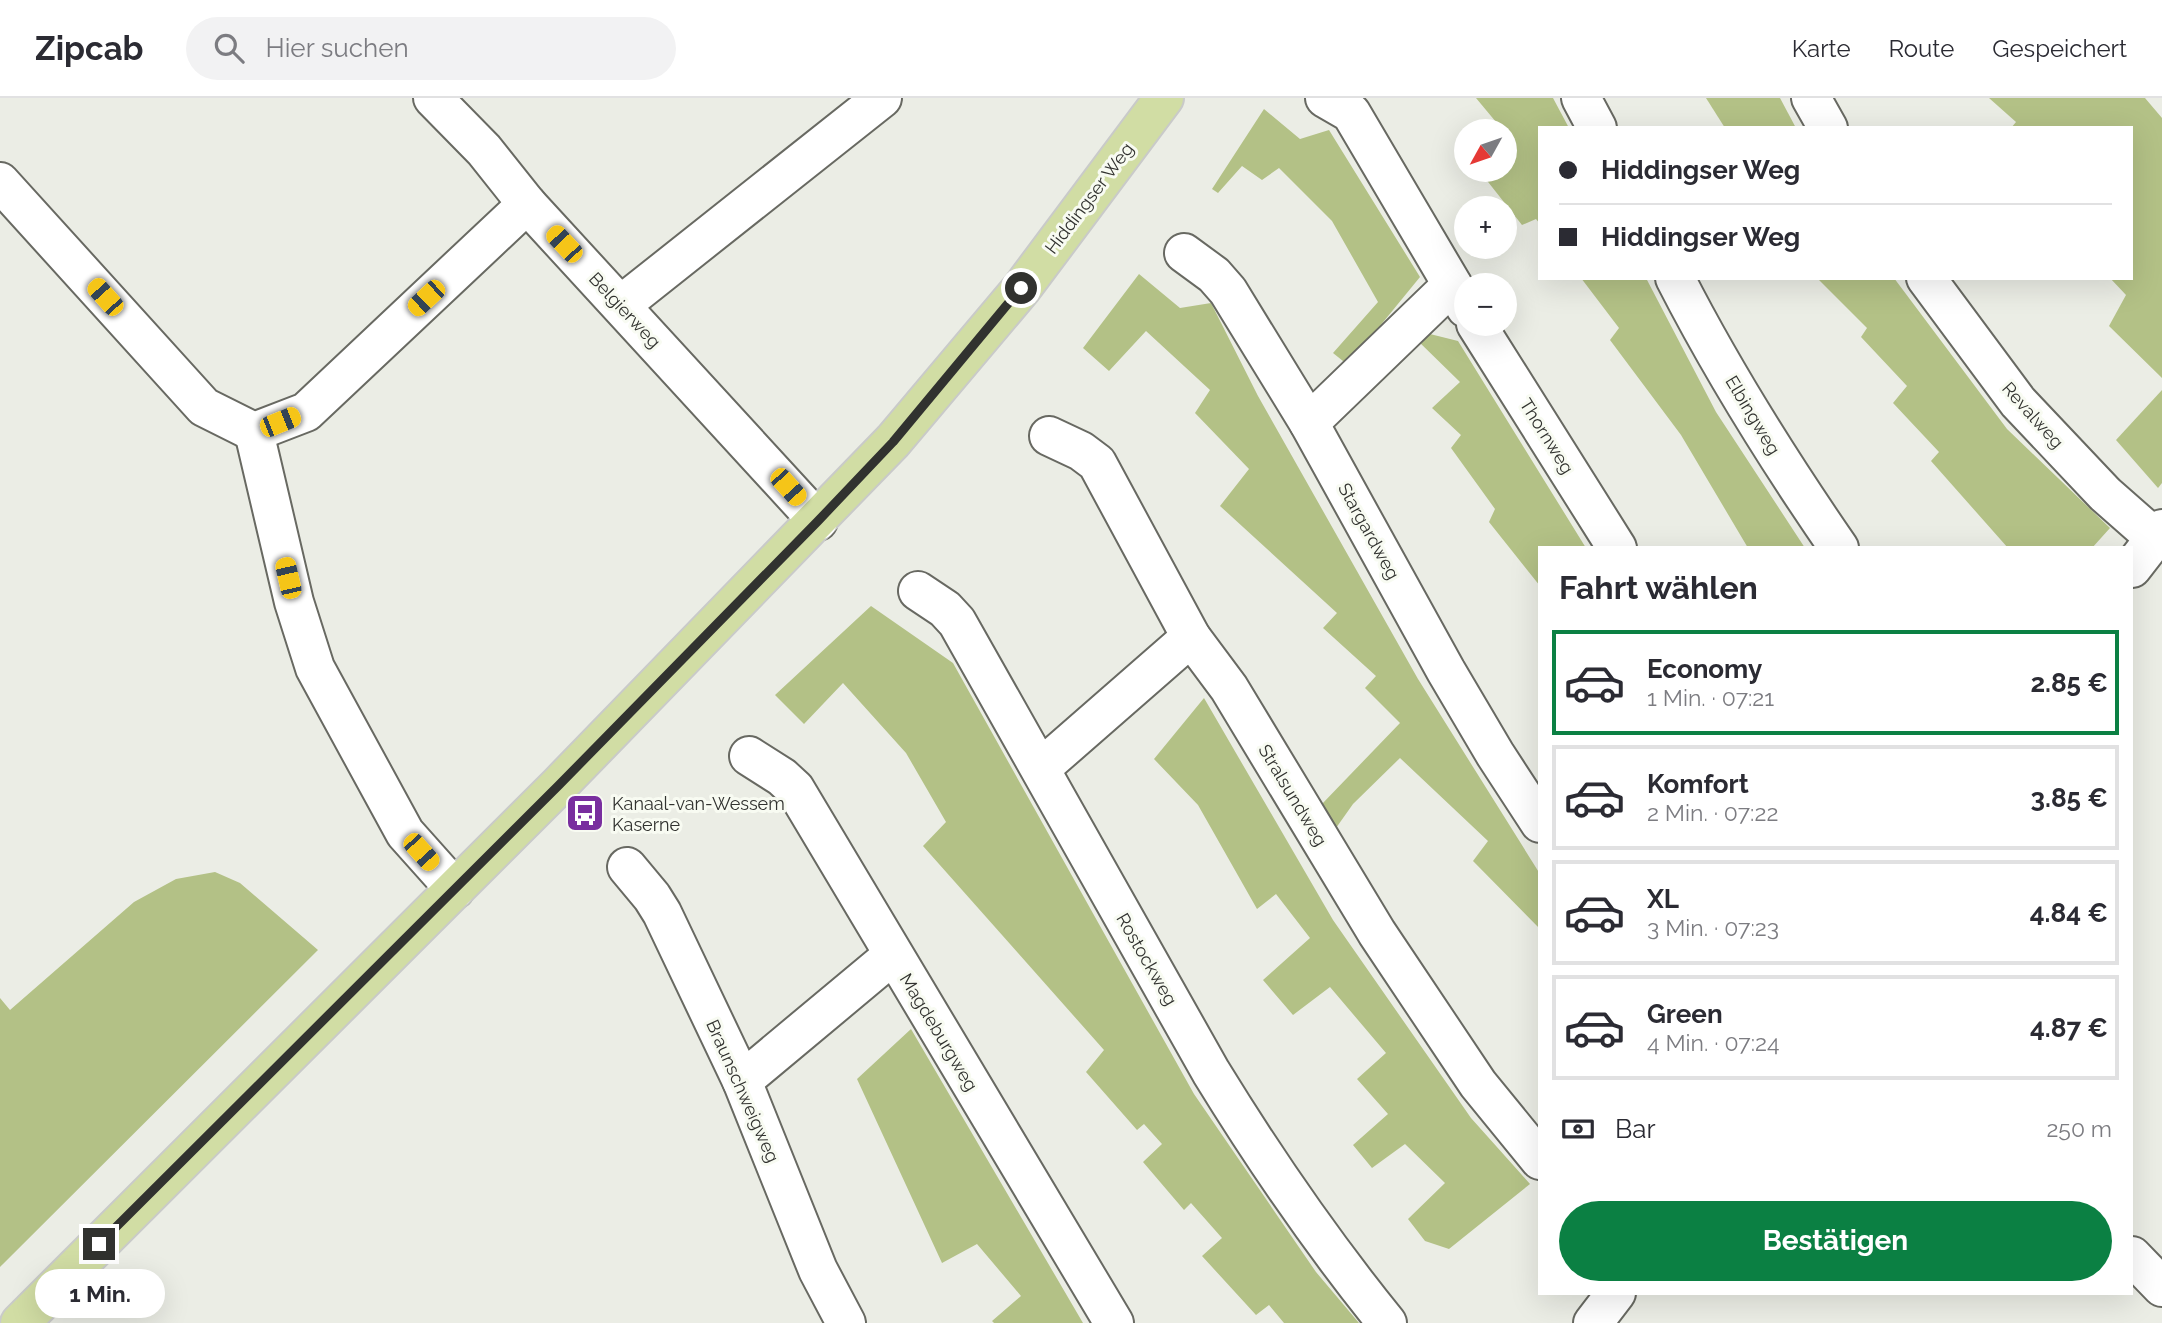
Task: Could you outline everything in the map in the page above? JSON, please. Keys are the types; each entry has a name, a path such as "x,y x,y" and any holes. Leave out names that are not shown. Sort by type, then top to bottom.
{"main road":[{"name":"Hiddingser Weg","path":"19,1323 455,889 893,442 1021,288 1164,98"}],"street":[{"name":"Belgierweg","path":"433,98 484,150 527,204 818,521"},
{"path":"621,305 882,98"},
{"path":"1325,98 1352,113 1454,288"},
{"path":"1581,98 1596,126"},
{"path":"1811,98 1827,126"},
{"path":"0,182 204,407 254,432 306,412 527,204"},
{"name":"Stargardweg","path":"1184,253 1214,275 1228,291 1310,423 1446,671 1495,754 1538,819"},
{"name":"Elbingweg","path":"1676,280 1696,320 1790,477 1838,546"},
{"name":"Revalweg","path":"1927,280 2018,402 2105,494 2158,533"},
{"path":"1310,423 1454,301"},
{"name":"Thornweg","path":"1484,336 1616,546"},
{"path":"254,432 294,602 316,668 405,833 455,889"},
{"name":"Stralsundweg","path":"1049,436 1081,451 1097,463 1191,637 1229,688 1377,933 1478,1084 1538,1158"},
{"path":"2133,567 2158,533"},
{"name":"Rostockweg","path":"918,591 946,609 957,622 1139,946 1253,1141 1302,1213 1387,1323"},
{"path":"1041,768 1191,637"},
{"name":"Magdeburgweg","path":"749,756 782,777 795,789 1114,1323"},
{"name":"Braunschweigweg","path":"627,867 652,897 662,914 742,1081 818,1270 846,1323"},
{"path":"742,1081 893,955"},
{"path":"2133,1257 2162,1287"},
{"path":"1593,1323 1614,1295"}],"green space":[{"path":"1476,98 1553,98 1568,126 1538,126 1538,222 1536,219 1522,225 1517,219 1517,196 1499,196 1488,182 1517,182 1517,119 1494,119"},
{"path":"1706,98 1780,98 1795,126 1724,126"},
{"path":"1989,98 2145,98 2162,118 2162,378 2109,326 2126,295 2112,280 2133,280 2133,126 2013,126 2016,122"},
{"path":"1264,109 1300,139 1329,130 1420,277 1348,365 1333,353 1378,302 1332,221 1279,168 1262,180 1242,166 1218,193 1212,189"},
{"path":"1139,274 1180,308 1211,303 1258,396 1418,679 1538,871 1538,927 1473,861 1488,841 1400,758 1353,804 1336,828 1322,804 1400,723 1365,688 1376,676 1323,628 1337,613 1220,506 1249,469 1195,413 1210,390 1146,331 1109,371 1083,348"},
{"path":"1583,280 1647,280 1716,412 1804,546 1747,546 1681,435 1610,340 1619,328"},
{"path":"1819,280 1895,280 2007,429 2110,528 2094,546 2006,546 1931,461 1939,452 1893,403 1907,386 1861,337 1867,328"},
{"path":"1430,334 1458,341 1585,546 1538,546 1538,583 1489,522 1495,509 1451,448 1461,435 1432,408 1460,382 1416,339"},
{"path":"2162,390 2162,483 2158,488 2116,440"},
{"path":"871,606 953,663 1194,1094 1316,1272 1359,1323 1284,1323 1269,1305 1256,1315 1202,1256 1222,1238 1191,1203 1184,1210 1143,1162 1162,1144 1144,1124 1137,1130 1086,1072 1104,1050 923,846 946,822 906,753 843,683 804,724 775,695"},
{"path":"1204,698 1333,920 1471,1118 1530,1184 1449,1249 1425,1241 1408,1219 1445,1183 1405,1144 1372,1168 1353,1145 1388,1114 1357,1079 1386,1053 1330,987 1293,1015 1263,980 1310,938 1276,894 1257,909 1198,805 1154,759"},
{"path":"215,872 240,883 318,950 0,1267 0,998 10,1010 134,902 176,879"},
{"path":"911,1029 1083,1323 994,1323 992,1321 1021,1296 977,1244 942,1263 857,1079"}],"place":[{"name":"Kanaal-van-Wessem Kaserne","path":"585,813"}],"route":[{"path":"99,1244 559,785 818,521 893,442 1021,288"}]}
